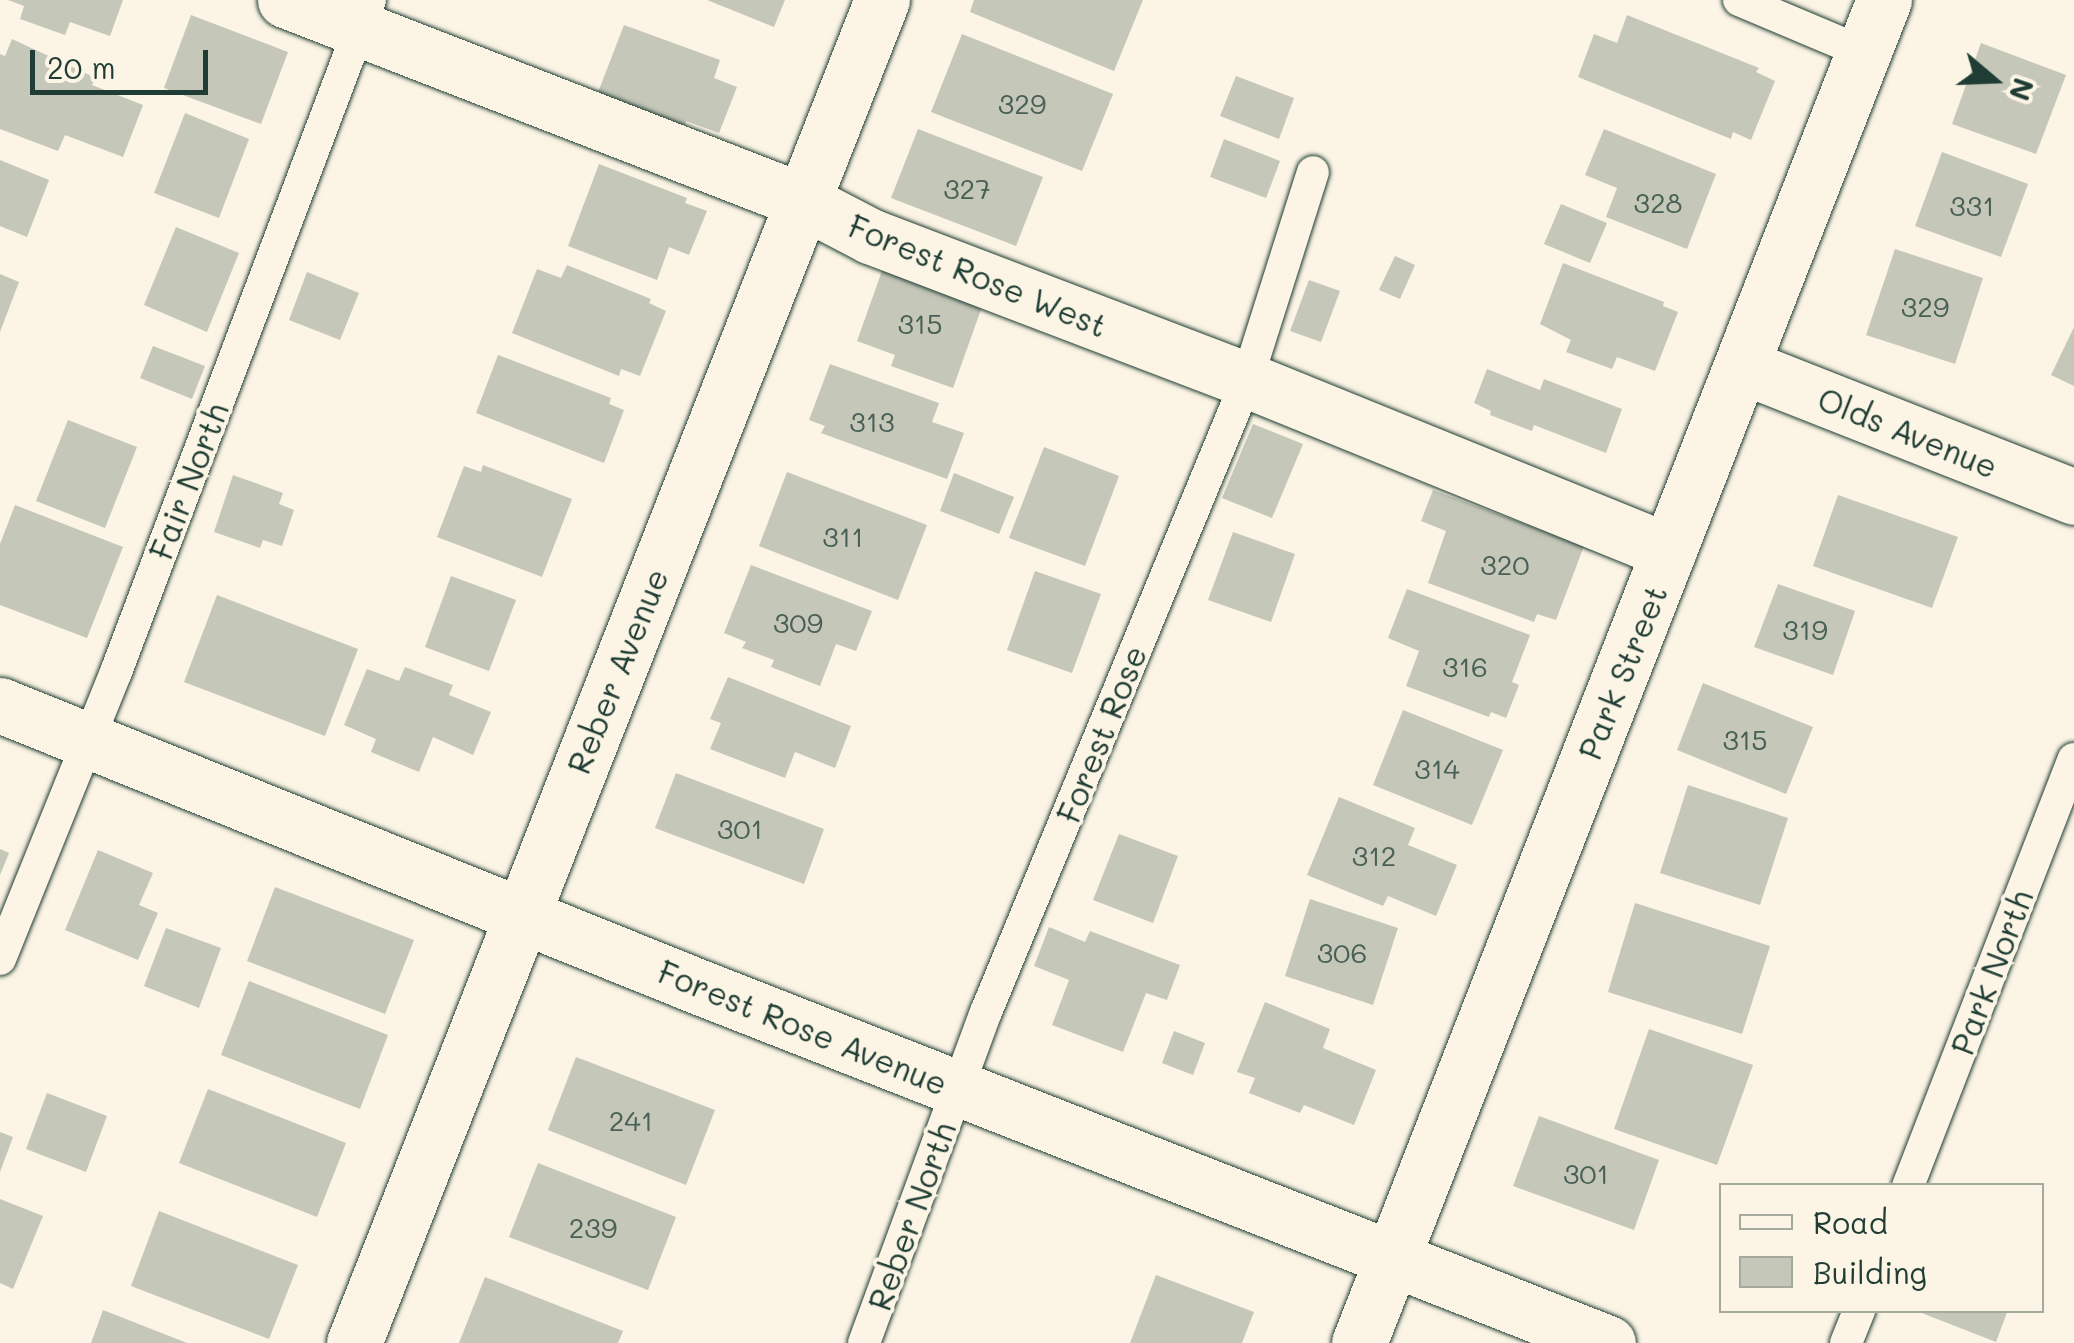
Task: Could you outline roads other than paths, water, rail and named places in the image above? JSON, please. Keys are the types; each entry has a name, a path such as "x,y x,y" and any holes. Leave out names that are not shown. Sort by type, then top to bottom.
{"street":[{"name":"Forest Rose West","path":"285,0 365,14 803,201 870,236 1248,380 1670,551"},
{"name":"Reber Avenue","path":"354,1343 882,0"},
{"name":"Park Street","path":"1359,1343 1884,0"},
{"name":"Olds Avenue","path":"1742,366 2074,497"},
{"name":"Forest Rose Avenue","path":"0,705 1608,1343"}],"lane":[{"path":"1738,0 1863,52"},
{"name":"Fair North","path":"0,959 88,740 365,14"},
{"path":"1248,380 1313,172"},
{"name":"Forest Rose","path":"958,1088 1248,380"},
{"name":"Park North","path":"1909,1183 2074,758"},
{"name":"Reber North","path":"864,1343 958,1088"},
{"path":"1846,1343 1858,1313"}]}
